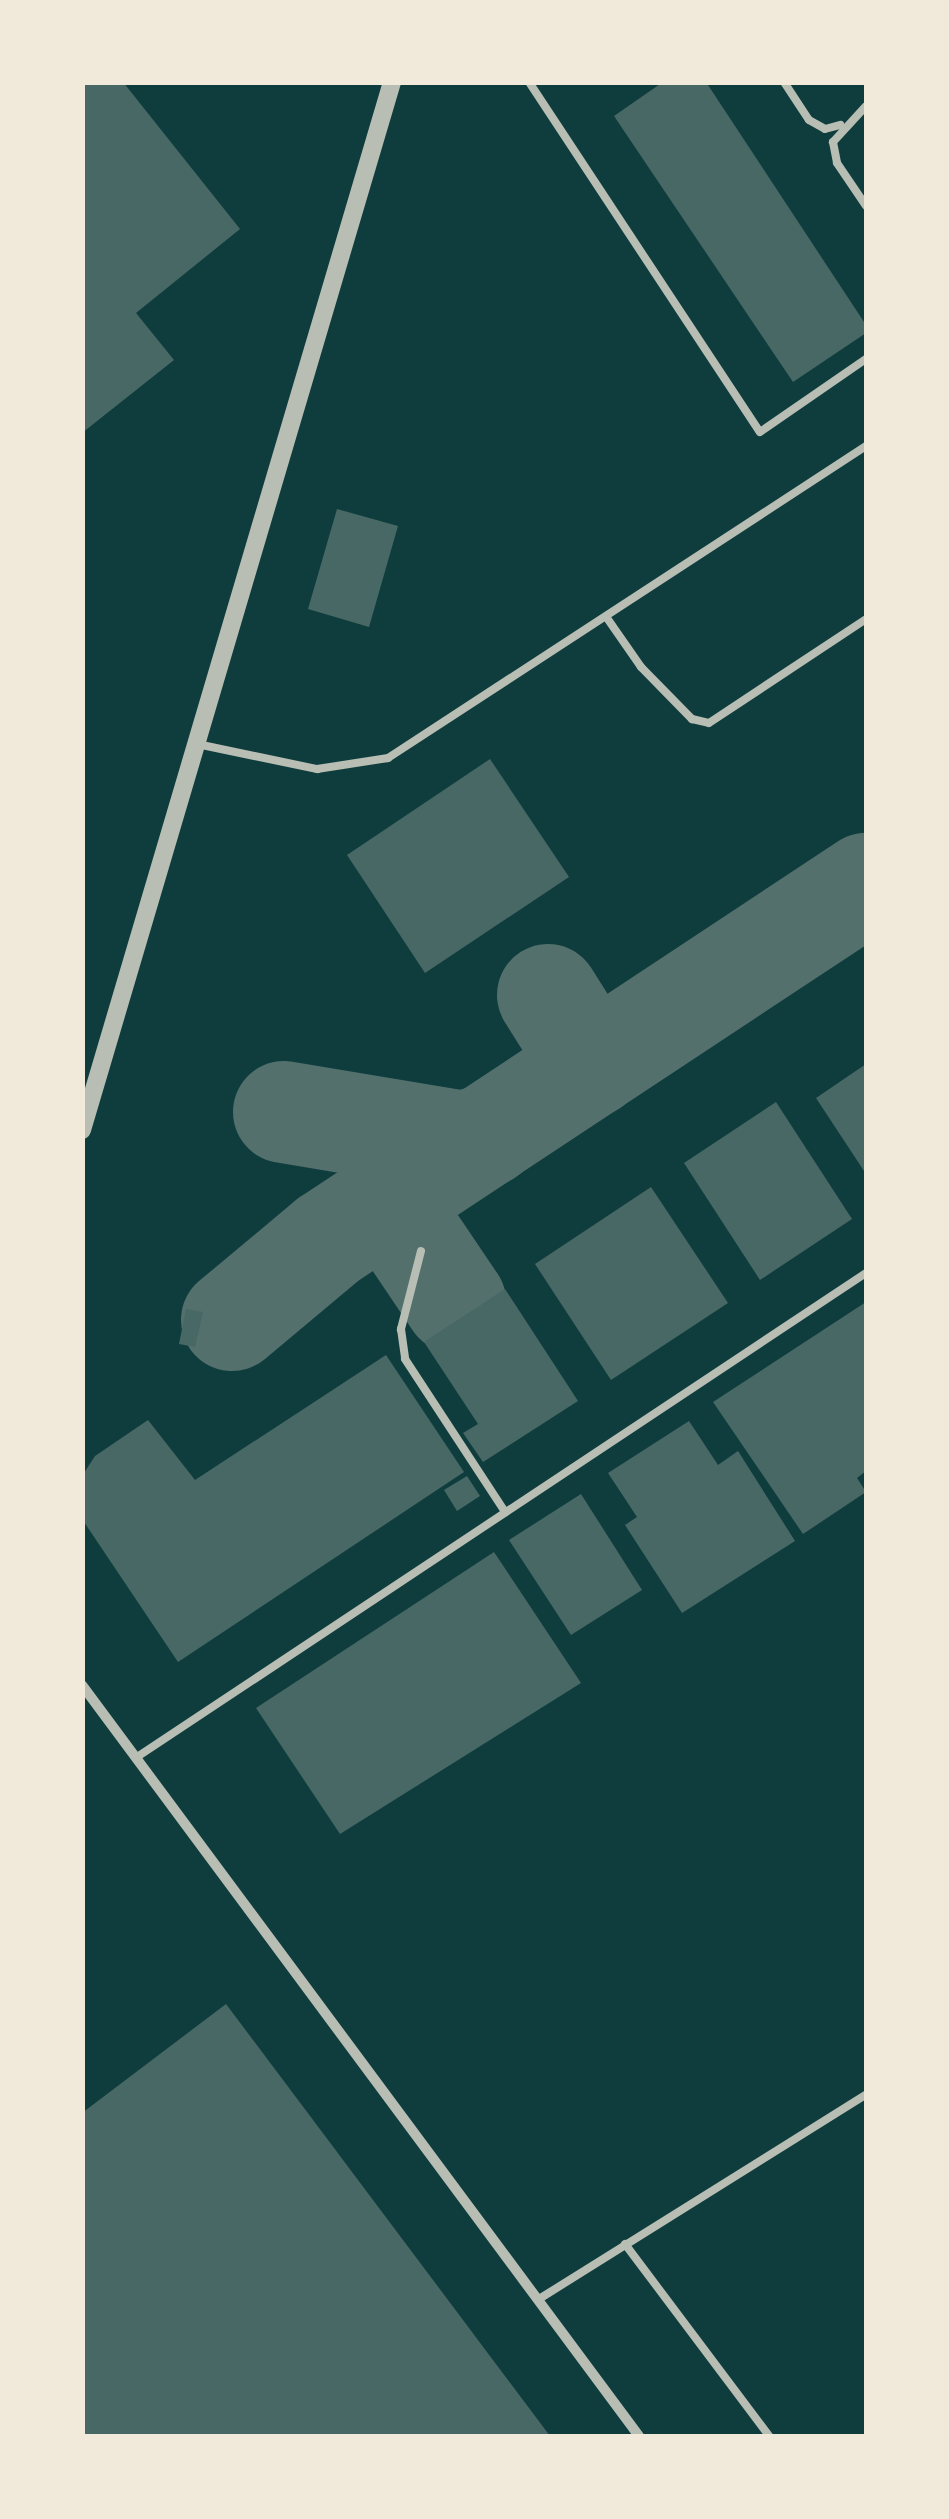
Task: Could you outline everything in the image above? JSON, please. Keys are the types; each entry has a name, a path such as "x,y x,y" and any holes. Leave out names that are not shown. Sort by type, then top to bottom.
{"street":[{"path":"82,1130 197,744 380,103 382,82"},
{"path":"380,103 392,82"},
{"path":"82,1685 640,2436"}],"lane":[{"path":"529,82 760,432 866,359"},
{"path":"784,82 816,126 844,124"},
{"path":"866,106 844,124 834,152 866,206"},
{"path":"197,744 318,769 369,765 408,747 866,446"},
{"path":"607,618 641,667 703,722 866,619"},
{"path":"421,1251 400,1329 405,1359 505,1512"},
{"path":"137,1758 866,1273"},
{"path":"539,2298 866,2095"},
{"path":"624,2244 769,2436"}],"building":[{"path":"82,82 123,82 240,229 136,313 174,360 82,433"},
{"path":"663,82 706,82 866,325 866,333 793,382 614,116"},
{"path":"337,509 398,526 369,627 308,609"},
{"path":"490,759 569,877 425,973 347,855"},
{"path":"866,1064 866,1174 816,1098"},
{"path":"776,1102 852,1219 760,1280 684,1163"},
{"path":"651,1187 728,1303 611,1380 535,1264"},
{"path":"505,1289 578,1401 483,1462 463,1433 478,1424 424,1342"},
{"path":"866,1302 866,1471 857,1478 866,1492 803,1534 713,1402"},
{"path":"186,1309 203,1312 195,1347 179,1344"},
{"path":"386,1355 464,1472 178,1662 82,1519 82,1476 95,1456 148,1420 195,1480"},
{"path":"689,1421 718,1465 738,1451 795,1541 682,1613 625,1525 637,1517 608,1473"},
{"path":"467,1476 480,1496 457,1511 444,1490"},
{"path":"581,1494 642,1590 571,1635 509,1540"},
{"path":"494,1552 581,1683 340,1834 256,1708"},
{"path":"226,2004 550,2436 82,2436 82,2113"}],"taxiway":[{"path":"232,1320 329,1239 866,884"},
{"path":"548,995 592,1065"},
{"path":"284,1112 463,1142 487,1135"},
{"path":"387,1201 455,1302"}]}
